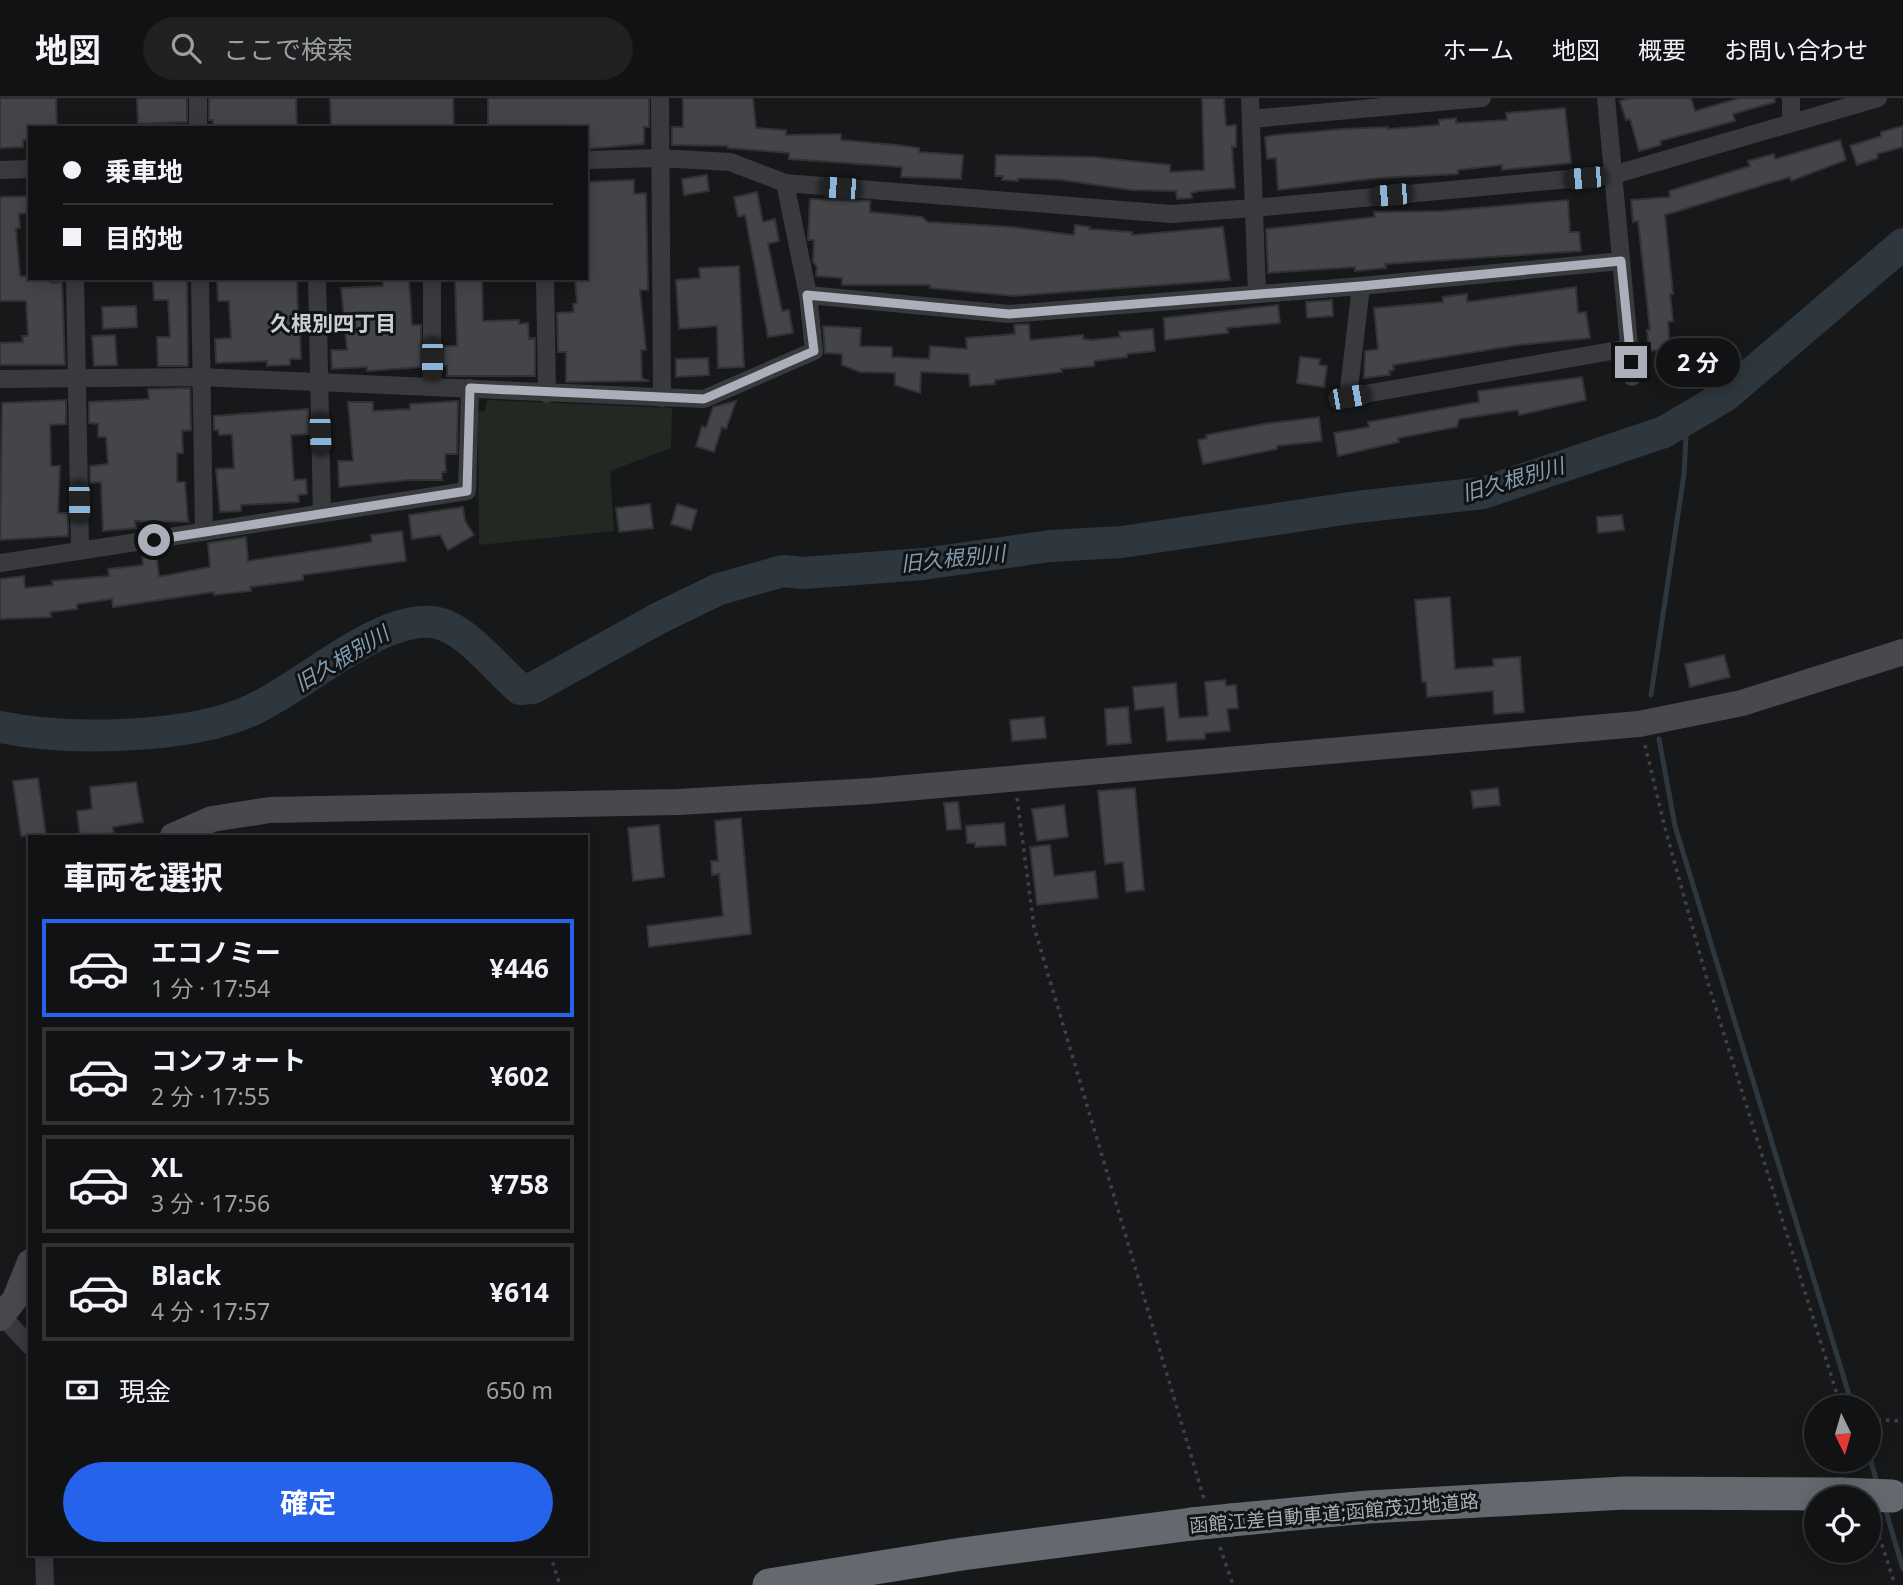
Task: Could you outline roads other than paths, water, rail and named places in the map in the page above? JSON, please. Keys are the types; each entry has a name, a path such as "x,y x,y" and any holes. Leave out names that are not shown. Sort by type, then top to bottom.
{"highway":[{"name":"函館江差自動車道;函館茂辺地道路","path":"769,1585 962,1554 1192,1524 1368,1507 1849,1481 1889,1502"}],"street":[{"path":"198,98 198,126"},
{"path":"660,98 662,398"},
{"path":"1250,98 1257,294"},
{"path":"1251,119 1482,98"},
{"path":"1606,98 1632,377"},
{"path":"1791,98 1791,122"},
{"path":"588,160 659,158 730,162 785,183 1171,214 1613,175 1878,98"},
{"path":"0,170 28,169"},
{"path":"0,379 201,377 704,399 814,351 807,295 785,183"},
{"path":"807,295 1009,314 1361,286 1621,261"},
{"path":"75,280 80,551"},
{"path":"200,280 204,532"},
{"path":"317,280 322,513"},
{"path":"432,280 432,386"},
{"path":"545,280 547,394"},
{"path":"1361,286 1349,397 1629,348"},
{"path":"0,563 467,491 470,388"},
{"path":"175,835 212,819 270,810 678,802 1014,779 1639,724 1742,703 1903,652"},
{"path":"28,1267 15,1299 1,1317 28,1344"},
{"path":"44,1556 46,1585"}],"waterway":[{"name":"旧久根別川","path":"0,727 59,734 128,735 195,727 226,720 273,699 340,656 387,631 410,624 432,622 444,625 468,639 520,689 533,688 659,618 719,589 783,571 803,573 923,564 1050,546 1122,542 1357,507 1483,493 1664,432 1725,396 1903,244"},
{"path":"1651,695 1684,474 1687,419"},
{"path":"1659,739 1675,826 1849,1395"},
{"path":"1874,1472 1878,1486"},
{"path":"1885,1508 1903,1569"}],"district":[{"name":"久根別四丁目","path":"333,324"}]}
